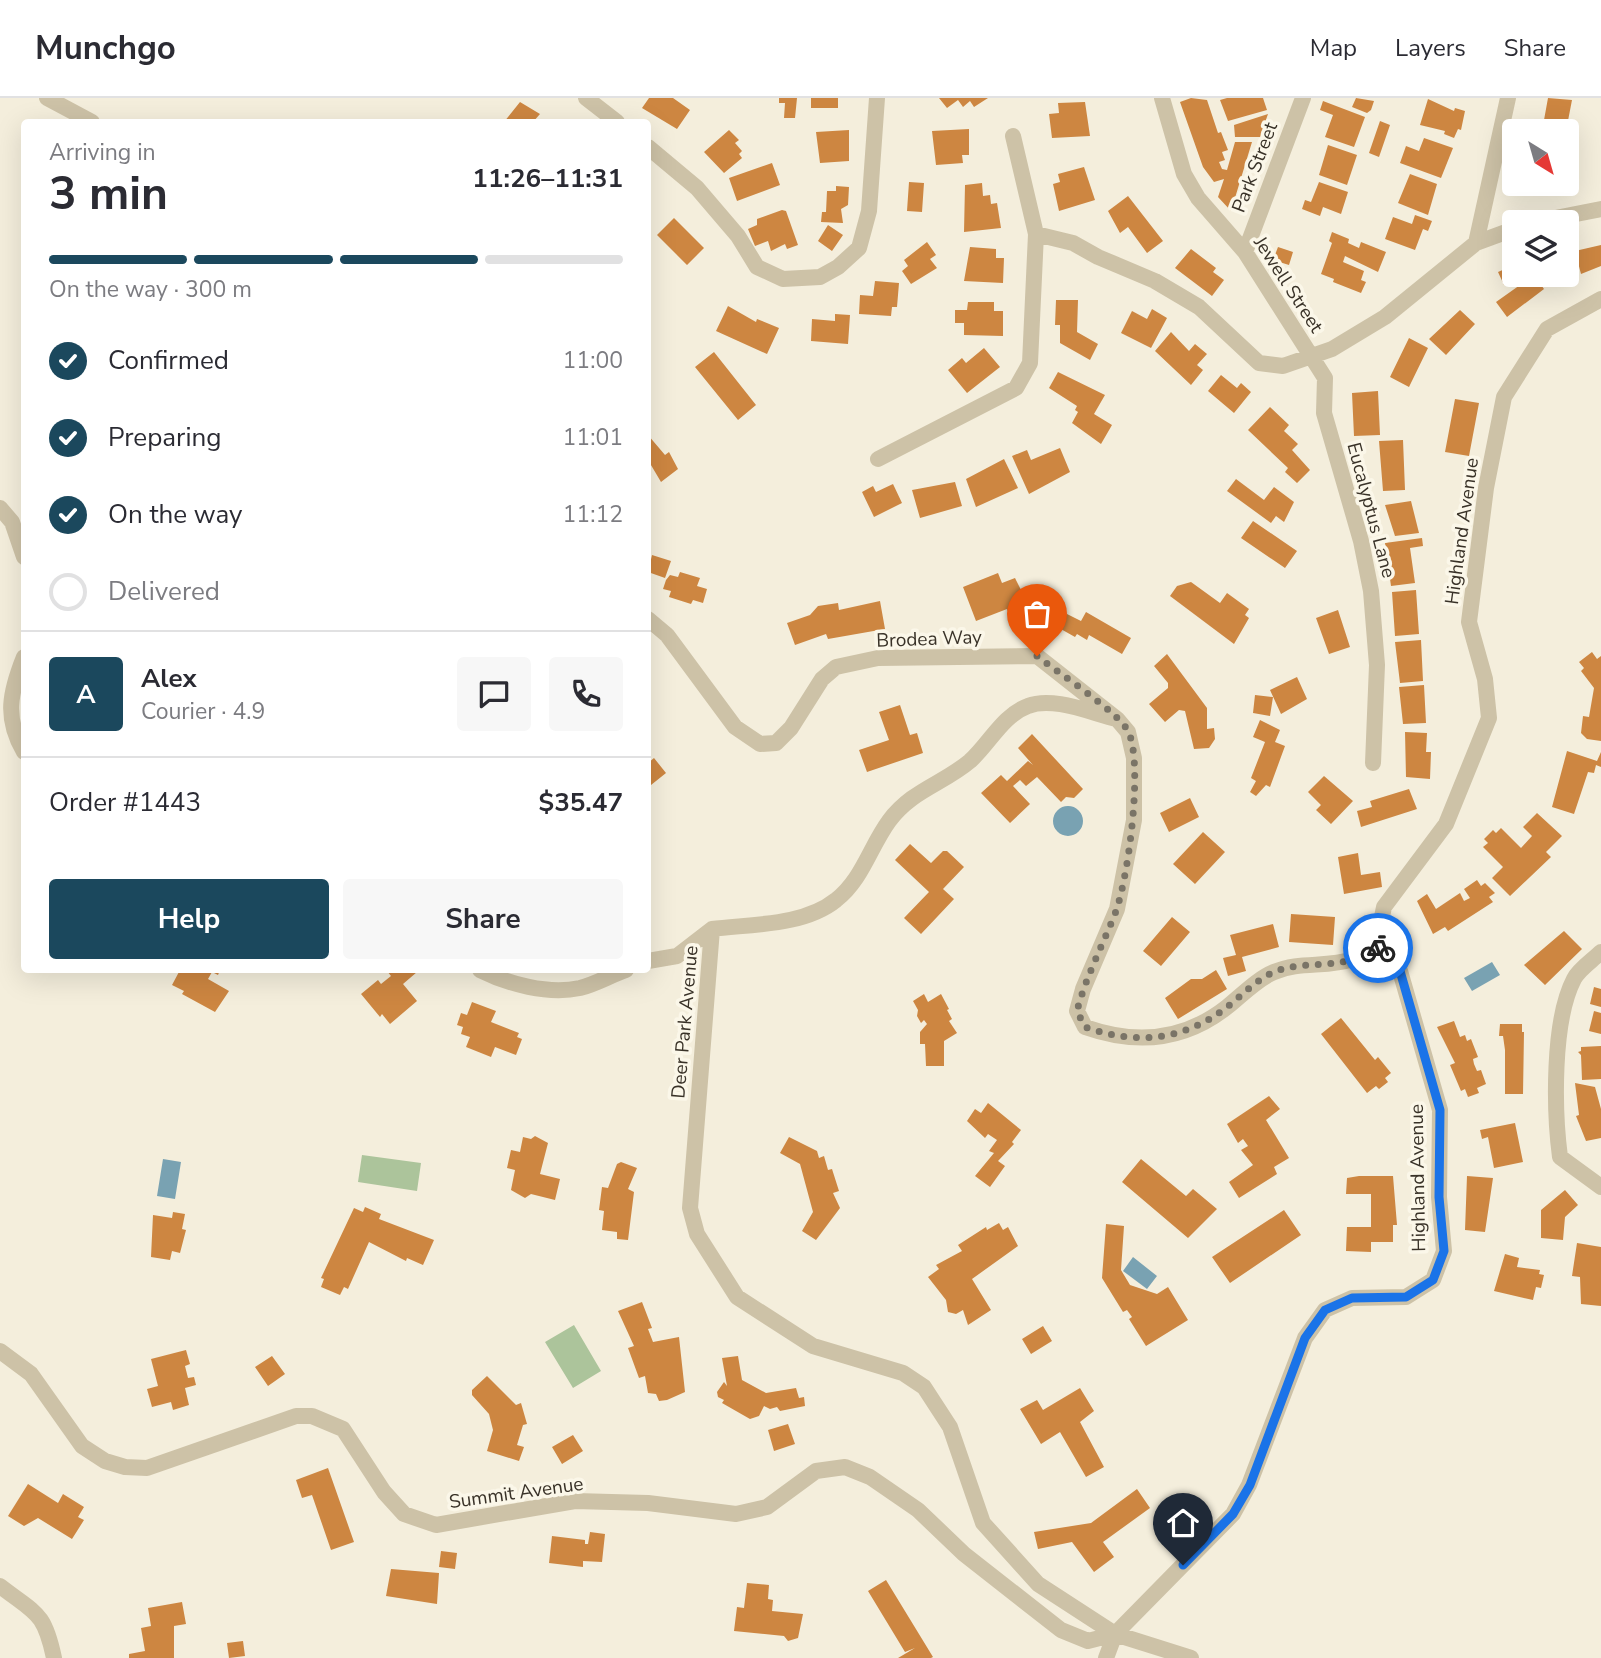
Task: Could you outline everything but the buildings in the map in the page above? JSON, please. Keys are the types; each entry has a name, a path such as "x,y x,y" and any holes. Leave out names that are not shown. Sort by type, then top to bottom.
{"street":[{"path":"47,98 86,119"},
{"path":"586,98 613,119"},
{"path":"651,150 697,188 738,236 757,267 783,279 820,277 838,267 859,248 869,211 877,98"},
{"name":"Jewell Street","path":"1162,98 1184,174 1198,198 1245,252 1302,344 1314,356 1332,349 1385,317 1476,243 1502,233"},
{"name":"Park Street","path":"1245,252 1303,98"},
{"path":"1476,243 1508,98"},
{"path":"878,459 1016,388 1030,363 1036,234 1013,136"},
{"path":"1579,213 1601,209"},
{"path":"1036,234 1073,243 1098,257 1155,281 1199,307 1259,363 1283,366 1314,356"},
{"name":"Highland Avenue","path":"1105,1658 1115,1634 1233,1514 1250,1485 1305,1338 1325,1310 1352,1298 1406,1297 1433,1280 1444,1251 1439,1197 1440,1110 1400,971 1376,946 1384,907 1446,824 1489,718 1485,679 1469,622 1486,488 1504,397 1546,329 1601,299"},
{"name":"Eucalyptus Lane","path":"1314,356 1325,378 1324,413 1361,541 1371,591 1377,666 1373,763"},
{"path":"0,508 12,522 21,548"},
{"name":"Brodea Way","path":"651,622 667,635 735,727 760,744 776,743 791,728 822,679 836,667 878,658 1037,656 1117,719"},
{"path":"21,665 12,688 11,718 21,747"},
{"name":"Deer Park Avenue","path":"1117,719 1049,703 1028,706 1011,716 968,762 924,788 900,807 881,832 858,878 836,900 818,911 789,919 712,929 690,1208 698,1234 737,1297 813,1346 903,1373 924,1387 950,1427 983,1523 1038,1584 1115,1634 1191,1658"},
{"path":"1117,719 1128,732 1133,758 1134,820 1117,909 1083,989 1077,1011 1085,1027 1104,1034 1158,1037 1185,1033 1216,1015 1270,973 1295,964 1354,959 1376,946"},
{"path":"651,960 677,956 712,929"},
{"path":"1601,952 1574,978 1562,1020 1554,1110 1560,1157 1601,1187"},
{"path":"486,973 551,991 581,988 618,973"},
{"name":"Summit Avenue","path":"0,1351 31,1374 82,1446 105,1461 147,1468 296,1416 312,1416 343,1430 384,1492 404,1514 436,1525 575,1501 648,1503 736,1514 767,1507 816,1471 845,1467 870,1477 918,1510 964,1554 1061,1630 1088,1641 1115,1634"},
{"path":"0,1586 42,1618 48,1627 54,1658"}],"green space":[{"path":"362,1155 421,1163 417,1191 358,1182"},
{"path":"574,1325 601,1371 573,1388 545,1342"}],"water":[{"path":"1068,806 1079,810 1083,821 1079,832 1068,836 1057,832 1053,821 1057,810"},
{"path":"1492,962 1500,975 1472,991 1464,978"},
{"path":"163,1159 181,1162 175,1199 157,1196"},
{"path":"1133,1257 1157,1276 1147,1289 1123,1271"}],"way so far":[{"path":"1037,656 1117,719 1128,732 1133,758 1134,820 1117,909 1083,989 1077,1011 1085,1027 1104,1034 1158,1037 1185,1033 1216,1015 1270,973 1295,964 1326,964 1354,959 1376,946 1378,948"}],"route":[{"path":"1183,1565 1233,1514 1250,1485 1266,1436 1305,1338 1325,1310 1352,1298 1406,1297 1433,1280 1444,1251 1439,1197 1440,1110 1407,1005 1400,971 1378,948"}]}
